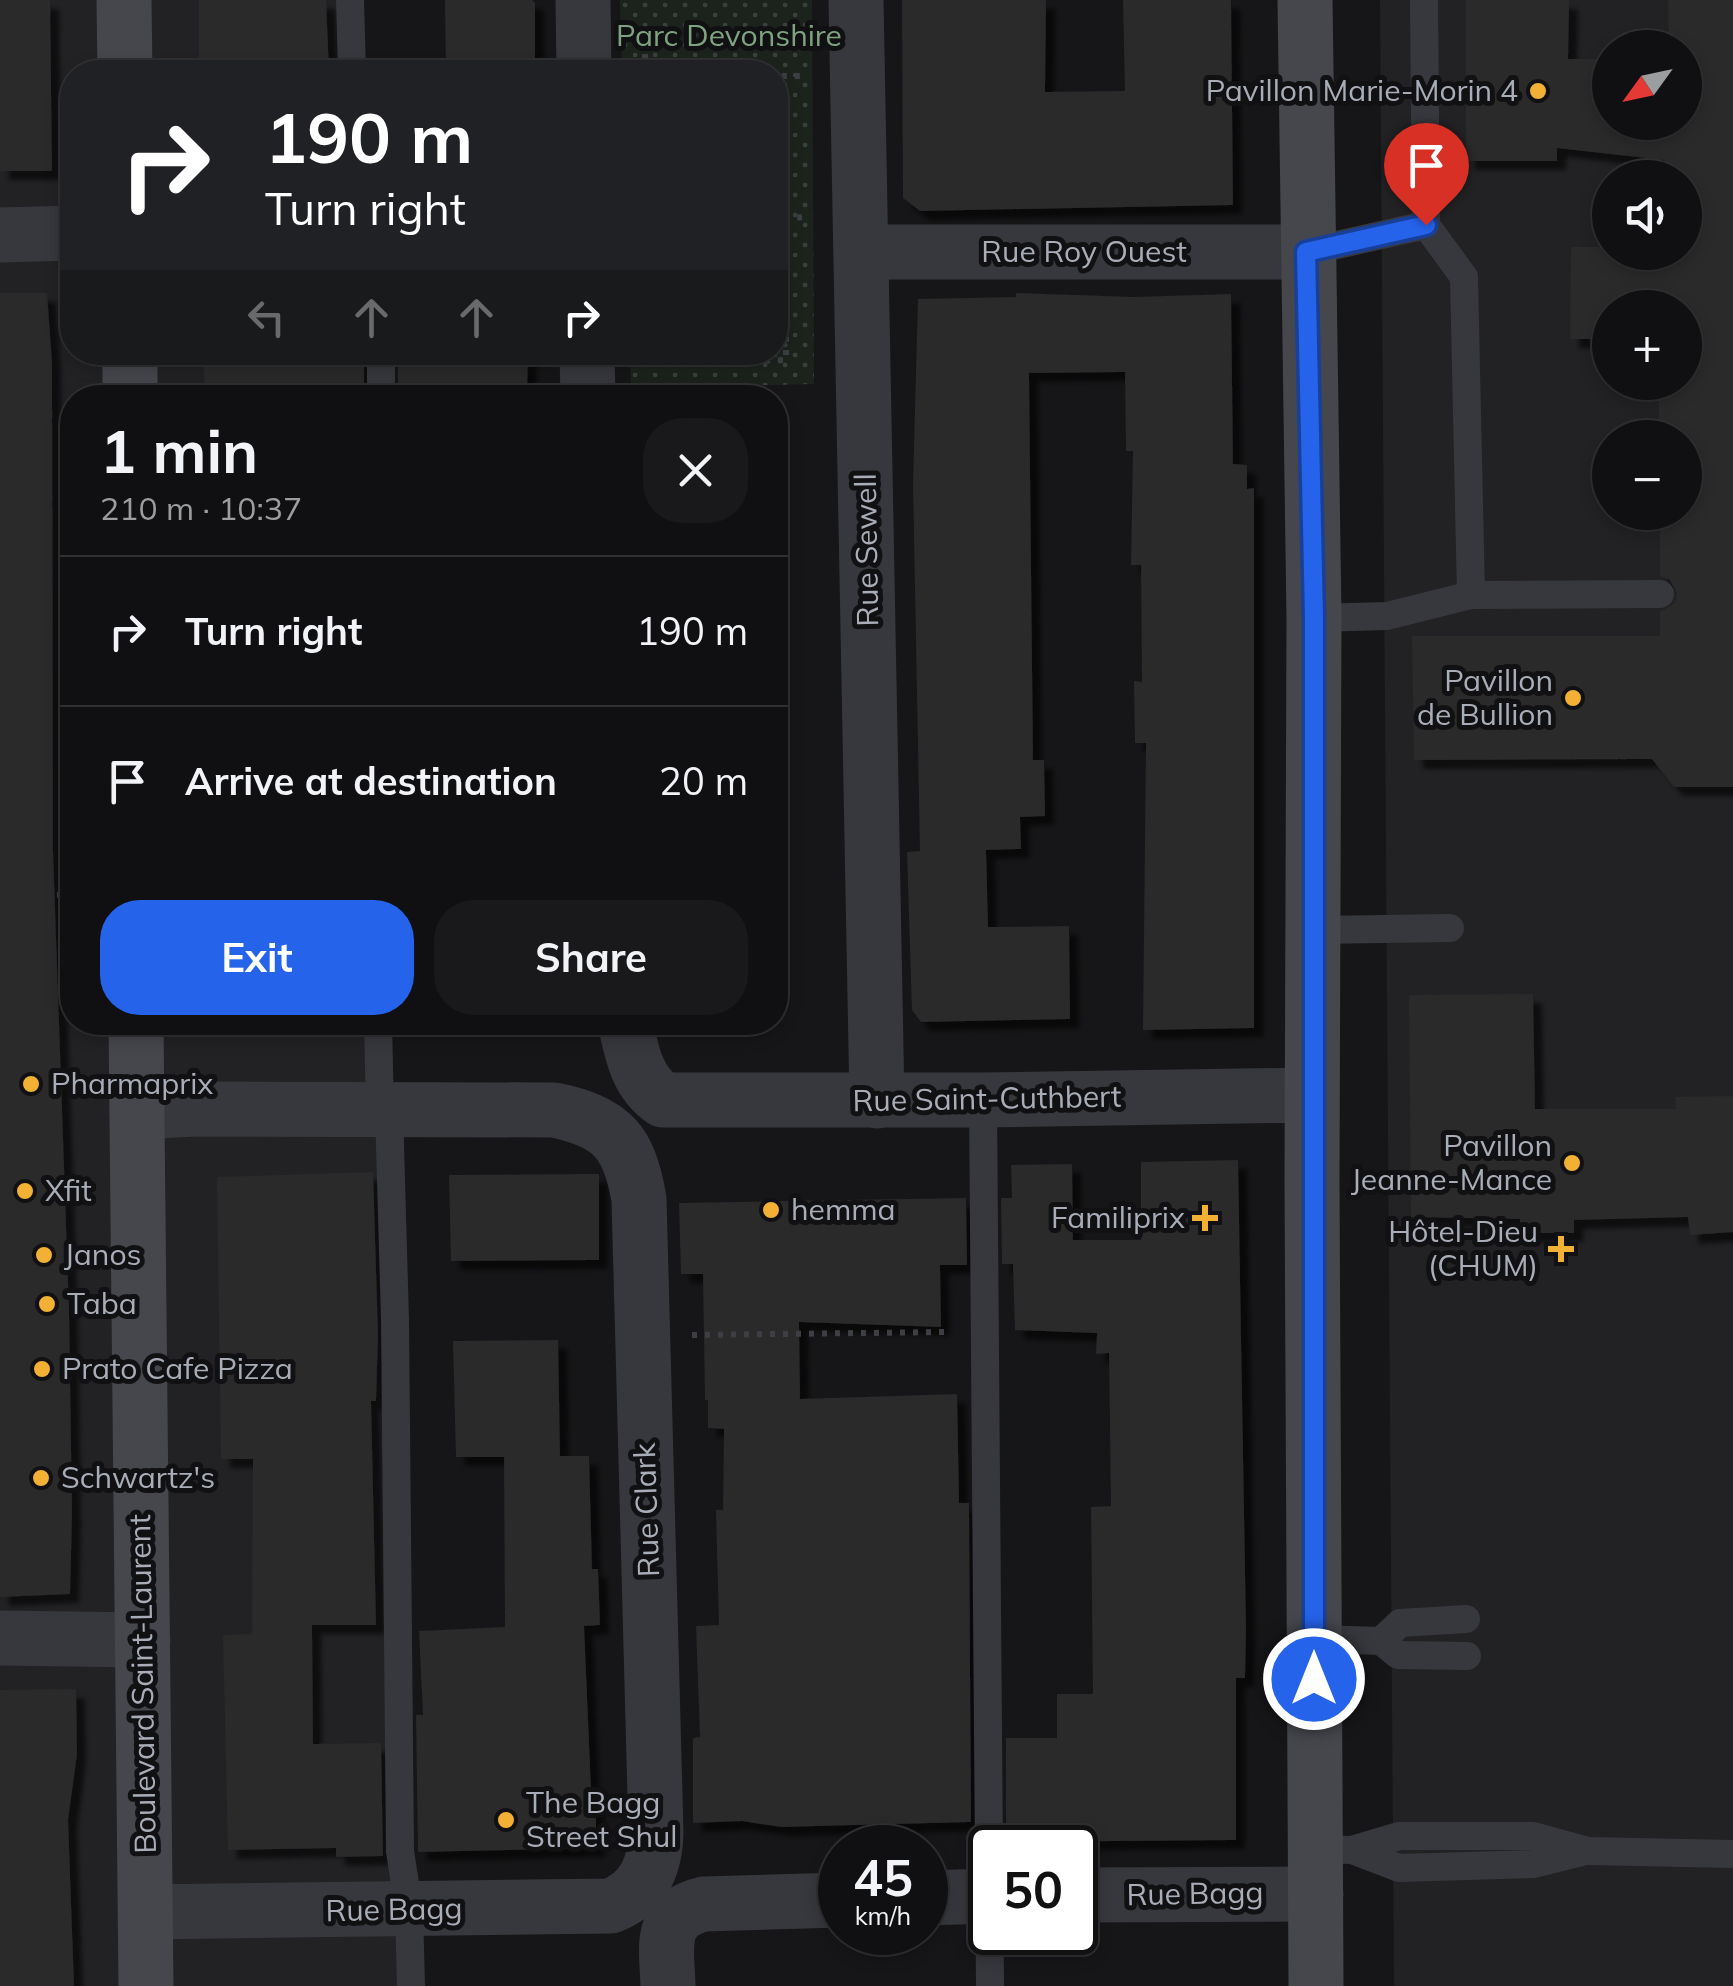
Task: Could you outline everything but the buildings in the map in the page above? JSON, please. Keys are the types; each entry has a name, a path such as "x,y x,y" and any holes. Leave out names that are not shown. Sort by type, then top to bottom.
{"main road":[{"path":"124,0 125,60"},
{"path":"1306,0 1306,252 1314,618 1314,1639 1328,1864 1316,1986"},
{"name":"Boulevard Saint-Laurent","path":"136,1035 146,1986"}],"street":[{"path":"583,0 584,60"},
{"name":"Rue Sewell","path":"856,0 843,234 877,1101"},
{"path":"0,234 60,233"},
{"name":"Rue Roy Ouest","path":"843,234 1306,252"},
{"name":"Rue Saint-Cuthbert","path":"628,1035 637,1070 648,1090 662,1100 1312,1095"},
{"path":"137,1112 217,1108 385,1110"},
{"name":"Rue Clark","path":"385,1110 554,1110 587,1116 612,1132 631,1162 639,1199 656,1904 668,1930 668,1986"},
{"path":"0,1638 143,1640"},
{"name":"Rue Bagg","path":"1098,1892 1328,1864"},
{"name":"Rue Bagg","path":"146,1912 656,1904 687,1908 704,1904 818,1901"}],"lane":[{"path":"350,0 352,60"},
{"path":"1424,0 1426,225 1464,277 1471,596"},
{"path":"1306,252 1426,225"},
{"path":"1314,618 1387,616 1471,596 1660,594"},
{"path":"1314,930 1450,928"},
{"path":"379,1035 395,1320 400,1851 409,1910 411,1986"},
{"path":"983,1100 988,1825"},
{"path":"1382,1641 1400,1623 1466,1620"},
{"path":"1314,1639 1382,1641 1398,1655 1467,1656"},
{"path":"1328,1864 1399,1836 1534,1836 1588,1851 1733,1854"},
{"path":"990,1955 990,1986"}],"path":[{"path":"645,48 645,60"},
{"path":"788,76 822,76"},
{"path":"788,219 843,234"},
{"path":"676,1336 983,1332"}],"shaded area":[{"path":"0,0 336,0 337,60 60,60 60,365 371,365 372,385 60,385 60,1035 385,1035 404,1986 0,1986"},
{"name":"Hôtel-Dieu (CHUM)","path":"1380,0 1733,0 1733,1986 1394,1986"}],"green space":[{"name":"Parc Devonshire","path":"620,0 812,0 814,384 631,385 630,365 788,365 788,60 622,60"}],"place":[{"name":"Pavillon Marie-Morin 4","path":"1538,91"},
{"name":"Pavillon de Bullion","path":"1573,698"},
{"name":"Pharmaprix","path":"31,1084"},
{"name":"Pavillon Jeanne-Mance","path":"1572,1163"},
{"name":"Xfit","path":"25,1191"},
{"name":"hemma","path":"771,1210"},
{"name":"Familiprix","path":"1205,1218"},
{"name":"Hôtel-Dieu (CHUM)","path":"1561,1249"},
{"name":"Janos","path":"44,1255"},
{"name":"Taba","path":"47,1304"},
{"name":"Prato Cafe Pizza","path":"42,1369"},
{"name":"Schwartz's","path":"41,1478"},
{"name":"The Bagg Street Shul","path":"506,1820"}],"route":[{"path":"1314,1679 1314,618 1306,252 1426,225"}]}
